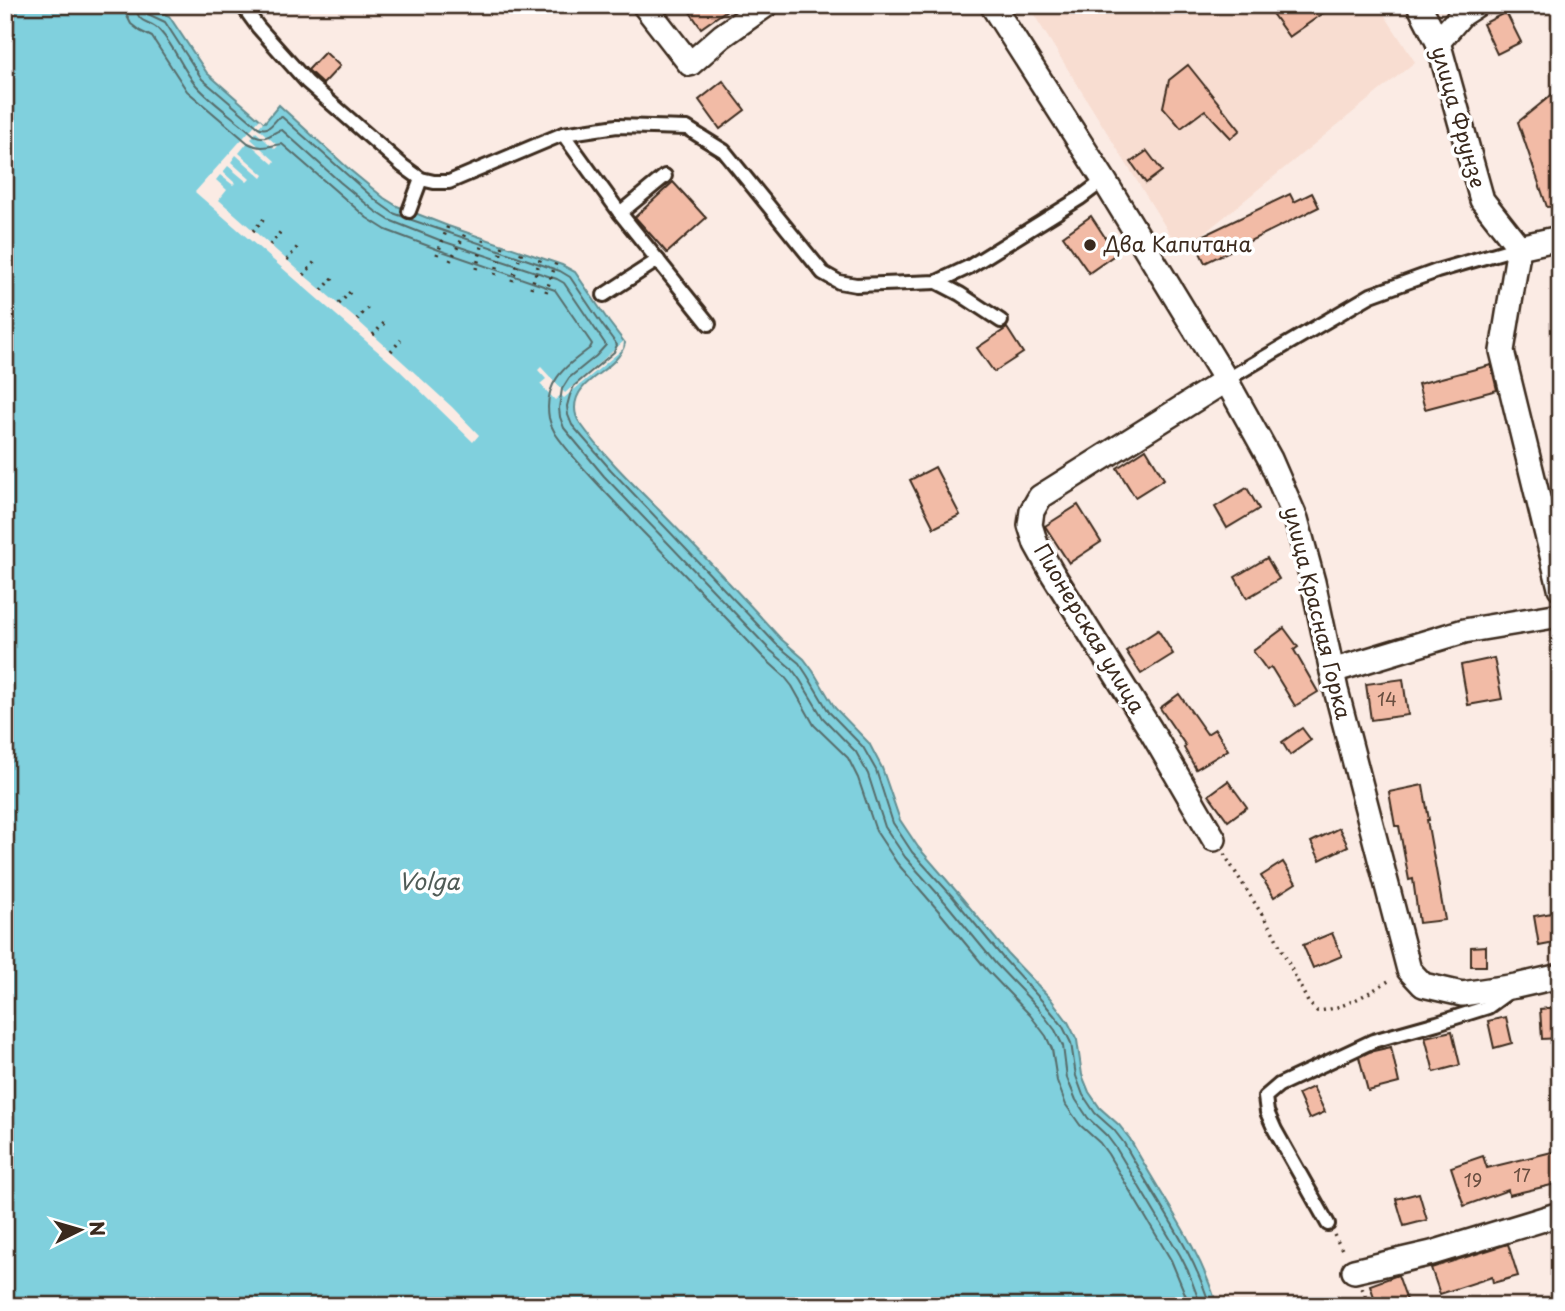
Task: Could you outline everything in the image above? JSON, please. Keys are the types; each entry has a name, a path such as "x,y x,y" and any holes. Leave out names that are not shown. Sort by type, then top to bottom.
{"street":[{"path":"644,5 690,64 722,36 766,5"},
{"name":"улица Красная Горка","path":"992,5 1104,180 1226,380 1270,459 1296,519 1409,970"},
{"name":"улица Фрунзе","path":"1419,5 1438,43 1482,200 1519,247"},
{"path":"1438,43 1462,14 1476,5"},
{"path":"1560,238 1519,247 1502,351 1560,588"},
{"name":"Пионерская улица","path":"1214,839 1150,729 1051,571 1036,544 1030,525 1031,511 1040,497 1226,380"},
{"path":"1332,671 1464,631 1560,615"},
{"path":"1409,970 1423,985 1462,994 1560,976"},
{"path":"1353,1271 1432,1253 1560,1214"}],"lane":[{"path":"242,5 307,82 421,179 449,181 563,134 618,126 688,128 724,151 823,273 839,282 856,285 937,282 969,267 1080,198 1104,180"},
{"path":"563,134 620,213 709,324"},
{"path":"620,213 665,176"},
{"path":"409,211 421,179"},
{"path":"1226,380 1371,295 1437,271 1519,247"},
{"path":"604,295 658,260"},
{"path":"937,282 1001,321"},
{"path":"1328,1224 1275,1130 1267,1112 1265,1097 1279,1085 1373,1041 1488,1007 1516,986"}],"path":[{"path":"253,231 264,219"},
{"path":"437,255 448,226"},
{"path":"270,245 282,230"},
{"path":"450,261 466,232"},
{"path":"476,269 484,238"},
{"path":"287,260 299,245"},
{"path":"495,275 503,245"},
{"path":"512,281 522,251"},
{"path":"531,288 541,257"},
{"path":"303,275 317,260"},
{"path":"546,292 556,262"},
{"path":"322,290 335,275"},
{"path":"339,304 352,290"},
{"path":"357,320 370,305"},
{"path":"373,335 387,320"},
{"path":"391,351 401,340"},
{"path":"1214,839 1273,932 1308,1002 1317,1011 1348,1004 1409,970"},
{"path":"1328,1224 1353,1271"}],"shaded area":[{"path":"1028,5 1378,5 1415,62 1181,252"}],"water":[{"name":"Volga","path":"5,5 132,5 156,9 169,16 207,73 263,122 279,105 384,198 397,206 448,226 562,265 575,272 625,343 614,361 589,381 577,397 575,408 579,421 618,468 781,639 804,659 835,708 869,743 882,768 900,820 918,847 1068,1022 1077,1040 1082,1075 1089,1092 1100,1108 1130,1139 1200,1262 1217,1306 5,1306"}],"pier":[{"path":"260,119 263,122 258,128 278,146 275,149 256,132 251,139 275,161 273,164 248,142 239,153 264,175 262,178 236,155 231,162 250,179 247,182 228,166 223,172 235,183 233,185 220,175 216,180 227,190 219,200 452,407 479,435 473,442 398,369 195,192"},
{"path":"624,341 623,349 564,398 561,395 555,400 540,384 546,379 538,370 541,367 565,393"}],"building":[{"path":"685,5 734,5 701,28"},
{"path":"1266,5 1335,5 1289,37"},
{"path":"1506,12 1521,42 1497,54 1483,24"},
{"path":"325,52 340,66 323,84 308,70"},
{"path":"1188,65 1240,130 1231,138 1205,110 1181,128 1163,107 1169,80"},
{"path":"723,81 745,110 720,129 699,100"},
{"path":"1560,88 1560,206 1547,207 1518,122"},
{"path":"1147,151 1162,171 1146,183 1131,162"},
{"path":"673,182 706,218 667,253 635,217"},
{"path":"1312,193 1319,207 1205,263 1194,240 1290,194 1294,202"},
{"name":"Два Капитана","path":"1091,216 1116,254 1089,273 1063,236"},
{"path":"1007,328 1023,353 994,372 977,348"},
{"path":"1491,365 1497,390 1425,409 1418,384"},
{"path":"1146,449 1164,479 1135,497 1117,468"},
{"path":"935,467 960,515 934,528 910,480"},
{"path":"1247,488 1259,509 1227,528 1215,507"},
{"path":"1078,505 1101,542 1069,563 1045,526"},
{"path":"1267,558 1279,579 1247,598 1235,577"},
{"path":"1284,628 1298,647 1294,650 1318,692 1295,706 1271,667 1267,670 1253,651"},
{"path":"1158,630 1173,654 1141,674 1126,651"},
{"path":"1494,658 1502,699 1468,705 1461,665"},
{"path":"1403,679 1408,715 1371,720 1366,684"},
{"path":"1179,694 1207,734 1215,729 1228,750 1196,769 1184,748 1186,746 1160,708"},
{"path":"1302,728 1311,740 1290,755 1282,742"},
{"path":"1228,781 1247,807 1228,821 1209,795"},
{"path":"1423,785 1445,920 1419,923 1413,879 1409,880 1399,826 1395,826 1389,792"},
{"path":"1339,828 1348,846 1320,860 1311,842"},
{"path":"1283,862 1296,883 1274,897 1261,876"},
{"path":"1558,912 1560,942 1539,946 1534,916"},
{"path":"1332,933 1342,956 1313,968 1303,945"},
{"path":"1486,946 1486,966 1471,966 1471,947"},
{"path":"1560,1007 1560,1038 1542,1039 1540,1009"},
{"path":"1506,1017 1512,1043 1494,1048 1488,1021"},
{"path":"1452,1031 1460,1065 1434,1072 1425,1037"},
{"path":"1391,1047 1399,1083 1368,1091 1359,1057"},
{"path":"1313,1087 1325,1112 1309,1119 1298,1094"},
{"path":"1560,1150 1560,1183 1509,1195 1508,1190 1464,1206 1451,1167 1483,1156 1487,1168"},
{"path":"1419,1193 1427,1220 1404,1226 1396,1199"},
{"path":"1508,1244 1518,1276 1493,1283 1492,1277 1440,1294 1431,1268"},
{"path":"1398,1275 1409,1306 1377,1306 1370,1285"}],"place":[{"name":"Два Капитана","path":"1090,245"}]}
